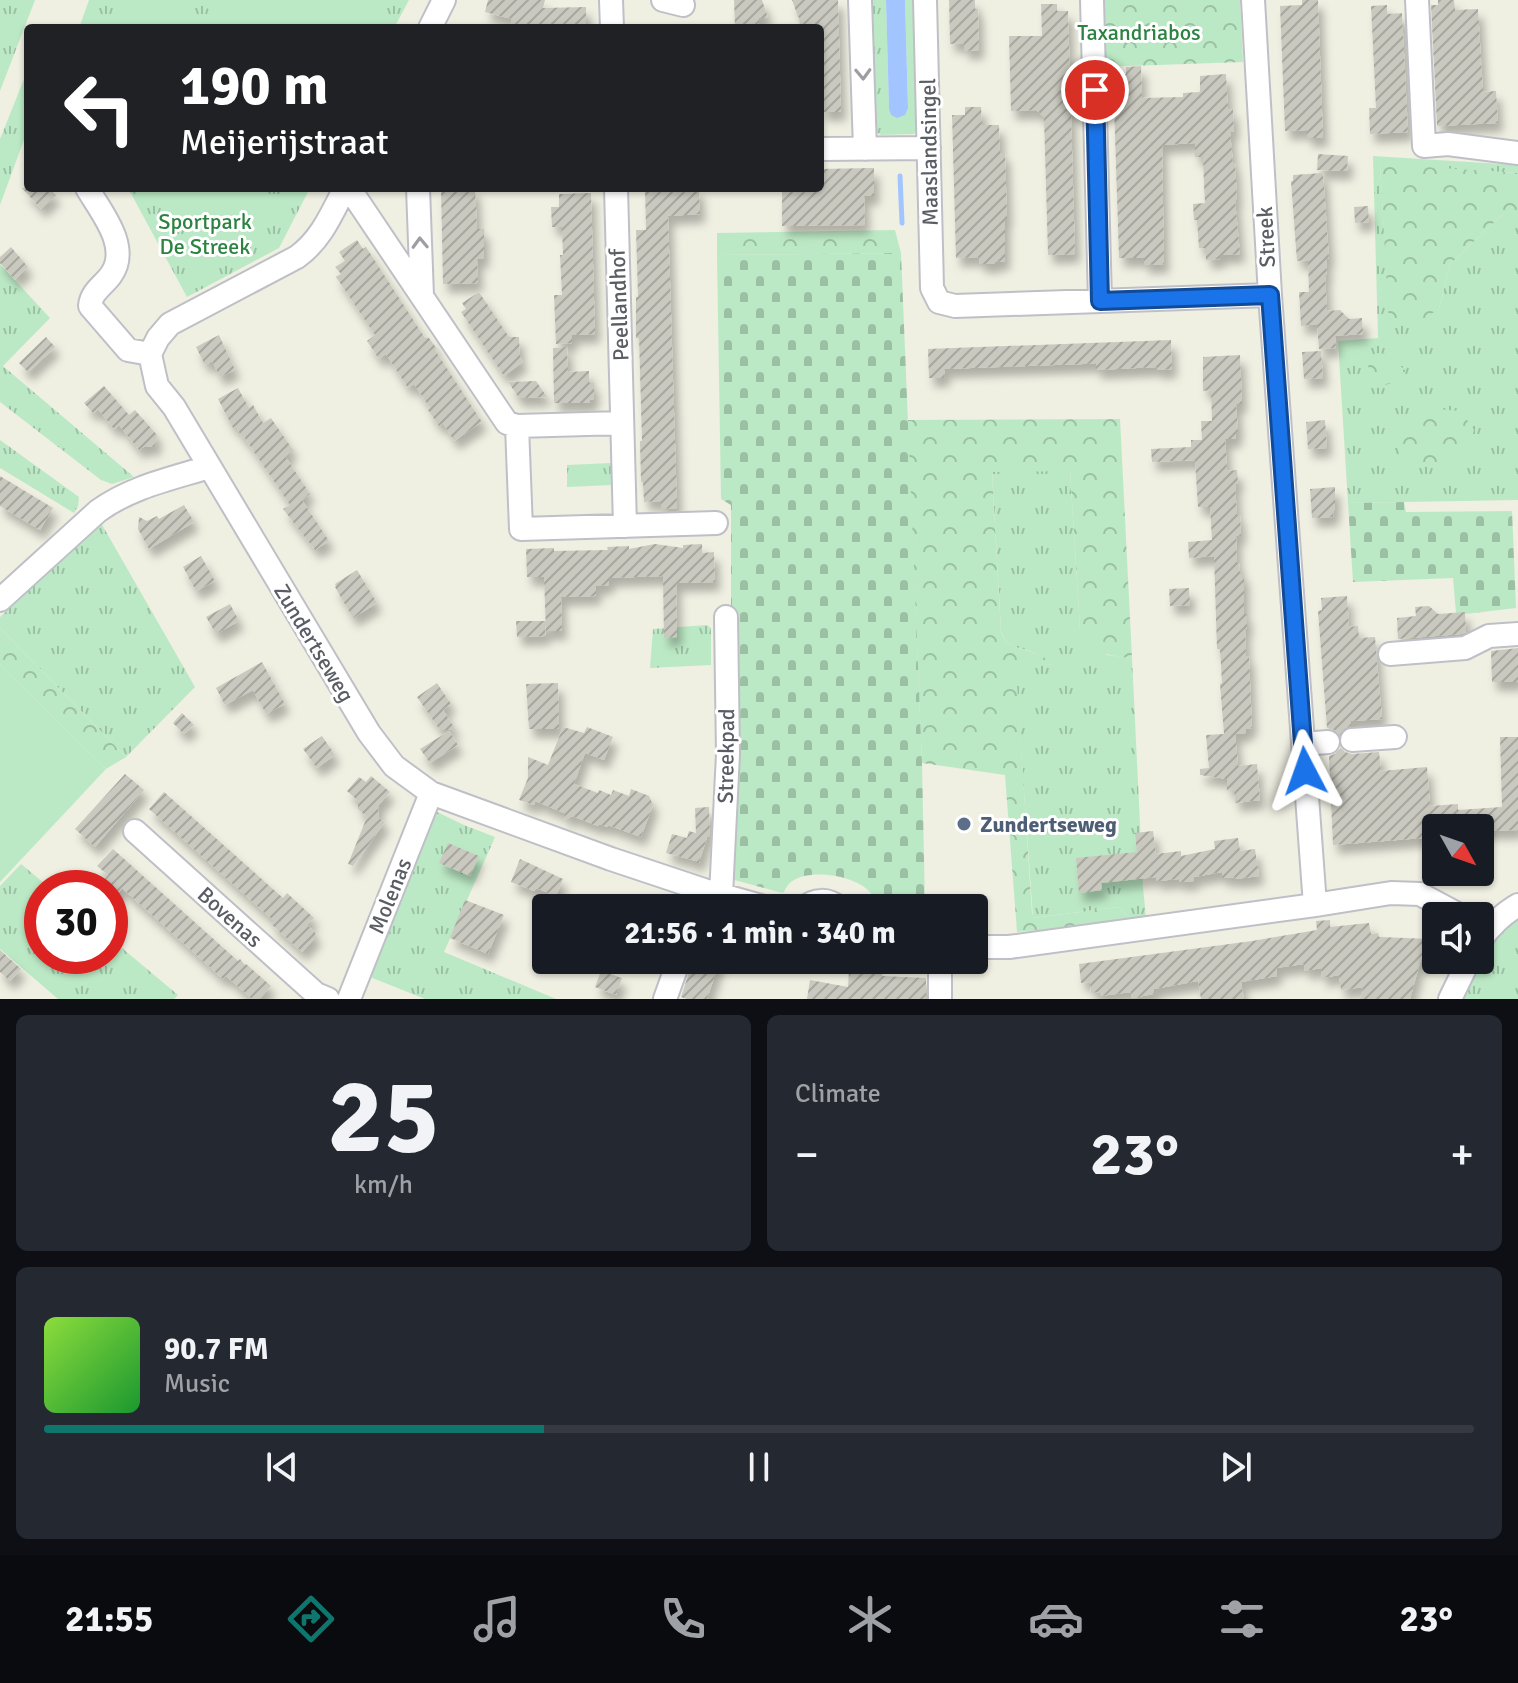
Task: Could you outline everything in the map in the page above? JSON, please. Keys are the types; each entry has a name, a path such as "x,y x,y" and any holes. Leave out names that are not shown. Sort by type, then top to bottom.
{"street":[{"path":"432,24 444,0"},
{"path":"611,0 612,24"},
{"path":"860,0 865,149"},
{"name":"Maaslandsingel","path":"925,0 932,288 939,302 955,306 1100,301"},
{"path":"1092,0 1100,301 1270,295"},
{"name":"Streek","path":"1253,0 1270,295 1315,905"},
{"path":"1417,0 1424,146 1448,144 1518,153"},
{"path":"824,149 929,148"},
{"path":"89,192 113,234 118,252 113,273 94,294 90,306 128,350 150,354 170,324 308,249 345,192"},
{"path":"350,192 507,423 517,426 622,423"},
{"path":"418,192 422,297"},
{"name":"Peellandhof","path":"616,192 625,526"},
{"name":"Zundertseweg","path":"150,354 157,386 174,407 369,733 394,766 431,793 697,894"},
{"path":"517,426 521,529 716,523"},
{"path":"0,600 114,499 133,490 209,467"},
{"name":"Streekpad","path":"709,894 728,754 726,617"},
{"path":"1390,654 1465,648 1489,636 1518,634"},
{"path":"1352,740 1395,737"},
{"path":"1303,744 1328,742"},
{"name":"Molenas","path":"349,999 431,793"},
{"name":"Bovenas","path":"135,831 316,994 328,999"},
{"path":"988,947 1009,947 1391,893 1420,894 1435,902"},
{"path":"1494,924 1518,905"},
{"path":"665,999 674,974"},
{"path":"940,974 940,999"},
{"path":"1450,999 1462,974"}],"green space":[{"path":"0,0 35,0 24,24 0,91"},
{"path":"89,0 409,0 396,24 80,24"},
{"path":"125,0 144,0 206,24 116,24"},
{"path":"192,0 389,0 376,24 246,24"},
{"path":"865,0 886,0 889,109 908,108 905,0 920,0 918,129 914,134 881,135 875,131"},
{"name":"Taxandriabos","path":"1097,0 1240,0 1243,62 1101,67"},
{"path":"24,79 24,140 0,205 0,139"},
{"path":"1373,156 1518,165 1518,173 1380,165 1390,324 1439,309 1450,264 1504,213 1518,213 1518,500 1348,503 1338,341 1378,338"},
{"path":"1380,164 1518,173 1518,213 1504,213 1450,264 1439,309 1410,327 1389,324"},
{"name":"Sportpark De Streek","path":"130,192 308,192 279,248 187,297"},
{"path":"149,192 266,192 243,254 215,242 167,210"},
{"path":"895,230 901,253 717,255 717,233"},
{"path":"901,253 925,894 872,894 853,881 819,874 799,878 790,883 783,893 727,878 731,809 731,505 721,499 717,255"},
{"path":"0,264 50,318 3,366 134,477 112,484 101,480 0,402"},
{"path":"1387,354 1406,371 1391,383 1375,389 1368,368 1370,356"},
{"path":"1435,409 1461,411 1474,430 1468,451 1438,469 1403,463 1396,443 1408,422"},
{"path":"1120,419 1132,658 1100,652 1080,629 1070,471 992,472 1001,632 1010,644 1055,664 1016,668 1032,913 1034,918 1118,907 1132,920 1017,932 1005,775 922,763 907,420"},
{"path":"0,440 79,497 74,513 0,468"},
{"path":"611,463 611,485 567,487 567,465"},
{"path":"992,471 1070,471 1080,629 1107,655 1132,658 1146,918 1132,920 1118,907 1033,918 1015,667 1054,664 1011,645 1001,631"},
{"path":"1404,502 1406,512 1512,511 1516,608 1456,613 1453,578 1353,582 1348,503"},
{"path":"101,523 195,687 126,757 0,628 0,617"},
{"path":"707,625 711,628 711,665 650,668 653,629"},
{"path":"0,628 126,757 106,769 0,665"},
{"path":"0,665 106,769 0,882"},
{"path":"435,811 495,837 444,952 556,999 425,999 370,977"},
{"path":"21,864 28,870 24,870 24,970 0,949 0,886"},
{"path":"1518,918 1518,999 1462,999 1476,974 1494,974 1494,942"},
{"path":"128,953 178,995 174,999 58,999 29,974 128,974"}],"water":[{"path":"886,0 905,0 908,108 905,115 897,118 891,115 889,109"}],"building":[{"path":"488,0 545,0 543,8 586,7 586,24 511,24 512,19 485,12"},
{"path":"734,0 762,0 768,18 759,18 759,24 735,24"},
{"path":"792,0 838,0 841,112 824,112 824,24 800,24"},
{"path":"949,0 975,0 979,50 964,51 964,43 950,44"},
{"path":"1302,0 1318,0 1323,138 1307,138 1307,130 1285,131 1280,6 1302,5"},
{"path":"1438,0 1454,0 1455,10 1478,9 1483,92 1496,91 1498,123 1437,126 1431,5 1438,5"},
{"path":"1041,4 1057,4 1057,11 1068,11 1075,254 1048,255 1044,117 1036,110 1011,111 1009,36 1042,36"},
{"path":"1387,5 1387,14 1402,13 1408,132 1370,134 1369,108 1376,108 1371,6"},
{"path":"1141,66 1142,98 1183,97 1183,93 1200,92 1200,76 1226,74 1228,110 1233,109 1234,131 1230,132 1235,163 1240,254 1220,255 1220,259 1206,260 1206,248 1199,248 1193,204 1205,203 1203,157 1195,157 1195,143 1162,145 1164,264 1144,265 1144,258 1119,258 1113,74 1126,74 1126,67"},
{"path":"965,107 981,107 982,125 999,125 1000,153 1005,153 1005,261 995,264 980,264 979,257 956,258 952,115 965,115"},
{"path":"1318,154 1348,156 1347,171 1317,170"},
{"path":"874,168 874,196 864,196 865,225 782,226 782,192 824,192 824,169"},
{"path":"1323,173 1329,259 1326,259 1325,275 1327,311 1340,310 1349,319 1362,318 1363,334 1335,336 1336,348 1319,349 1317,324 1301,326 1299,292 1309,292 1308,260 1297,261 1291,181 1293,175"},
{"path":"26,192 53,192 56,195 41,209"},
{"path":"441,192 475,192 477,229 484,229 484,259 477,259 478,283 443,284"},
{"path":"645,192 699,192 700,214 668,216 677,508 661,509 661,501 644,502 641,482 636,230 646,230"},
{"path":"591,193 595,334 572,335 572,343 556,344 554,295 562,295 562,227 552,227 551,207 559,207 559,194"},
{"path":"1368,206 1369,222 1355,223 1354,207"},
{"path":"357,240 363,249 366,247 425,338 429,338 437,349 482,422 454,441 443,423 439,426 414,384 408,388 386,354 379,359 367,341 375,335 336,277 341,274 335,267 345,261 339,252"},
{"path":"11,247 28,267 15,280 0,263 0,257"},
{"path":"479,292 509,337 519,337 523,362 504,376 461,312 466,309 462,303"},
{"path":"219,335 235,370 220,377 212,361 205,365 196,347"},
{"path":"46,337 55,347 28,372 19,363"},
{"path":"1171,340 1172,369 1096,370 1096,363 944,369 945,378 929,378 928,349"},
{"path":"567,347 568,372 589,371 589,383 594,383 594,400 590,403 554,403 553,348"},
{"path":"1321,351 1323,378 1304,379 1302,352"},
{"path":"1240,355 1242,404 1236,404 1238,432 1236,439 1225,439 1227,471 1237,470 1238,484 1235,484 1241,536 1236,536 1237,563 1240,574 1244,574 1252,728 1246,729 1246,733 1235,734 1238,766 1257,764 1260,800 1235,803 1234,789 1227,790 1227,779 1200,775 1200,769 1209,768 1206,735 1224,734 1214,556 1189,558 1188,542 1212,540 1210,507 1198,507 1195,460 1152,462 1151,449 1191,447 1191,440 1202,440 1201,421 1212,421 1211,390 1203,391 1203,357"},
{"path":"536,381 547,397 519,398 508,382"},
{"path":"104,386 129,415 135,410 157,435 155,447 145,446 139,450 119,425 114,429 98,409 93,413 84,403"},
{"path":"238,388 249,408 253,405 263,423 271,418 293,450 285,456 310,494 302,500 329,541 315,550 283,509 290,505 236,426 233,428 218,399"},
{"path":"1325,420 1327,448 1308,449 1306,422"},
{"path":"0,476 53,508 40,530 0,506"},
{"path":"1335,487 1333,517 1312,518 1310,489"},
{"path":"184,505 194,522 149,549 138,529 139,517 147,521 157,516 159,519"},
{"path":"655,544 683,548 683,545 702,544 702,553 714,552 715,582 676,583 677,637 664,638 663,576 609,578 609,585 596,586 596,596 561,597 562,631 546,631 544,577 527,577 526,549 608,550 607,547 629,546 629,549"},
{"path":"201,556 215,581 196,591 183,567"},
{"path":"357,570 377,603 353,618 335,584"},
{"path":"1189,588 1190,605 1170,606 1169,589"},
{"path":"1347,596 1349,627 1358,626 1359,638 1375,637 1382,719 1351,721 1351,726 1339,734 1327,728 1318,611 1322,610 1321,598"},
{"path":"230,604 239,621 216,634 206,617"},
{"path":"1429,606 1438,614 1465,612 1466,632 1398,639 1397,618 1416,616 1415,607"},
{"path":"516,621 546,621 545,636 517,637"},
{"path":"1518,648 1518,682 1492,682 1491,651"},
{"path":"262,662 285,704 266,714 253,690 225,705 216,688"},
{"path":"437,683 451,704 443,710 456,730 440,730 417,697"},
{"path":"558,683 559,729 529,729 526,684"},
{"path":"182,713 194,725 184,734 173,723"},
{"path":"563,727 584,733 587,727 613,737 604,760 585,753 574,784 598,793 599,790 611,795 613,790 629,796 631,789 649,796 653,805 641,837 572,816 565,820 564,813 535,801 534,805 519,800 528,778 528,757 548,765"},
{"path":"449,731 458,745 430,763 420,749"},
{"path":"322,736 335,755 317,768 303,749"},
{"path":"1500,737 1518,737 1518,830 1494,831 1494,814 1422,814 1422,838 1333,845 1329,756 1341,748 1352,754 1379,752 1381,771 1427,767 1430,806 1458,804 1458,810 1502,807"},
{"path":"125,774 144,790 95,847 75,829"},
{"path":"371,776 390,792 378,806 379,818 385,822 353,866 348,864 367,817 358,809 358,801 347,791 359,777 366,782"},
{"path":"164,792 283,898 287,893 314,918 307,925 315,932 315,938 302,952 271,924 274,921 149,809"},
{"path":"709,807 710,837 707,837 699,863 666,853 672,834 687,838 689,831 696,833 695,808"},
{"path":"1153,831 1156,854 1181,851 1181,856 1215,849 1214,841 1238,838 1240,851 1255,849 1259,876 1222,878 1222,872 1180,882 1179,879 1157,881 1156,877 1101,883 1102,890 1079,893 1076,858 1137,852 1135,833"},
{"path":"448,843 479,856 470,876 439,863"},
{"path":"113,849 238,961 240,959 271,986 260,999 252,999 226,976 223,979 128,893 128,870 102,870 97,866"},
{"path":"520,859 563,879 557,894 536,888 534,891 511,882"},
{"path":"465,900 504,915 488,954 450,938"},
{"path":"1330,920 1330,927 1369,923 1371,934 1378,933 1379,937 1422,939 1422,959 1410,999 1360,999 1363,987 1341,990 1339,975 1322,978 1321,968 1305,971 1304,964 1276,968 1277,976 1241,982 1244,999 1201,999 1198,981 1154,989 1154,994 1132,998 1131,992 1100,996 1100,992 1091,993 1090,982 1081,983 1079,964 1317,930 1316,921"},
{"path":"0,950 21,969 10,981 0,972"},
{"path":"600,974 622,978 616,995 595,987"},
{"path":"688,974 715,974 707,999 681,997"},
{"path":"849,974 926,978 926,999 807,999 810,980 848,987"}],"waterway":[{"path":"900,176 902,223"}],"place":[{"name":"Zundertseweg","path":"964,824"}],"route":[{"path":"1095,90 1100,301 1270,295 1305,771"}]}
